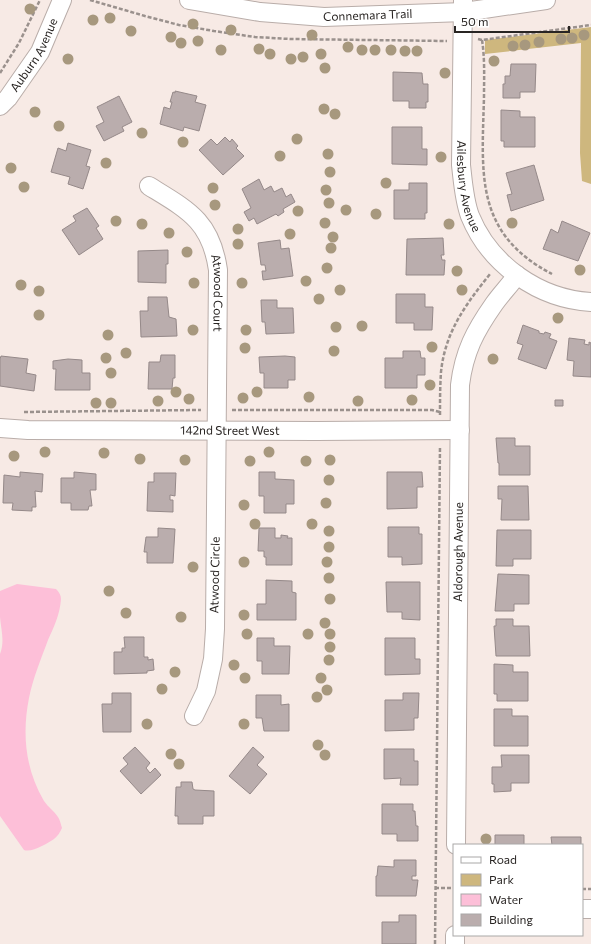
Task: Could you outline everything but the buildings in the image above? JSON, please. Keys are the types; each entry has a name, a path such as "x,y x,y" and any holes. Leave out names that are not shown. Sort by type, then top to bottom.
{"street":[{"name":"Auburn Avenue","path":"0,106 12,93 40,52 62,0"},
{"name":"Connemara Trail","path":"189,0 260,12 324,17 546,0"},
{"name":"Ailesbury Avenue","path":"463,6 461,165 464,190 470,215 478,233 492,254 517,275 548,293 564,298 591,302"},
{"name":"Atwood Court","path":"149,186 192,214 203,226 211,240 216,254 218,270 217,430"},
{"name":"Aldorough Avenue","path":"456,844 460,385 462,367 469,346 479,326 517,275"},
{"name":"142nd Street West","path":"0,428 28,430 460,430"},
{"name":"Atwood Circle","path":"194,716 206,692 213,659 215,629 217,430"}],"path":[{"path":"0,73 19,43 40,0"},
{"path":"90,0 145,16 214,32 290,39 331,39"},
{"path":"482,40 485,57 483,167 487,198 503,232 515,248 532,263 553,275"},
{"path":"435,888 453,888"}],"green space":[{"path":"591,27 591,184 582,181 580,153 581,43 485,54 485,40"}],"water":[{"path":"17,584 56,589 61,596 56,620 40,661 31,691 27,711 26,738 29,764 38,789 44,801 58,817 62,828 58,835 48,843 27,851 24,850 0,816 0,654 2,640 0,591"}]}
